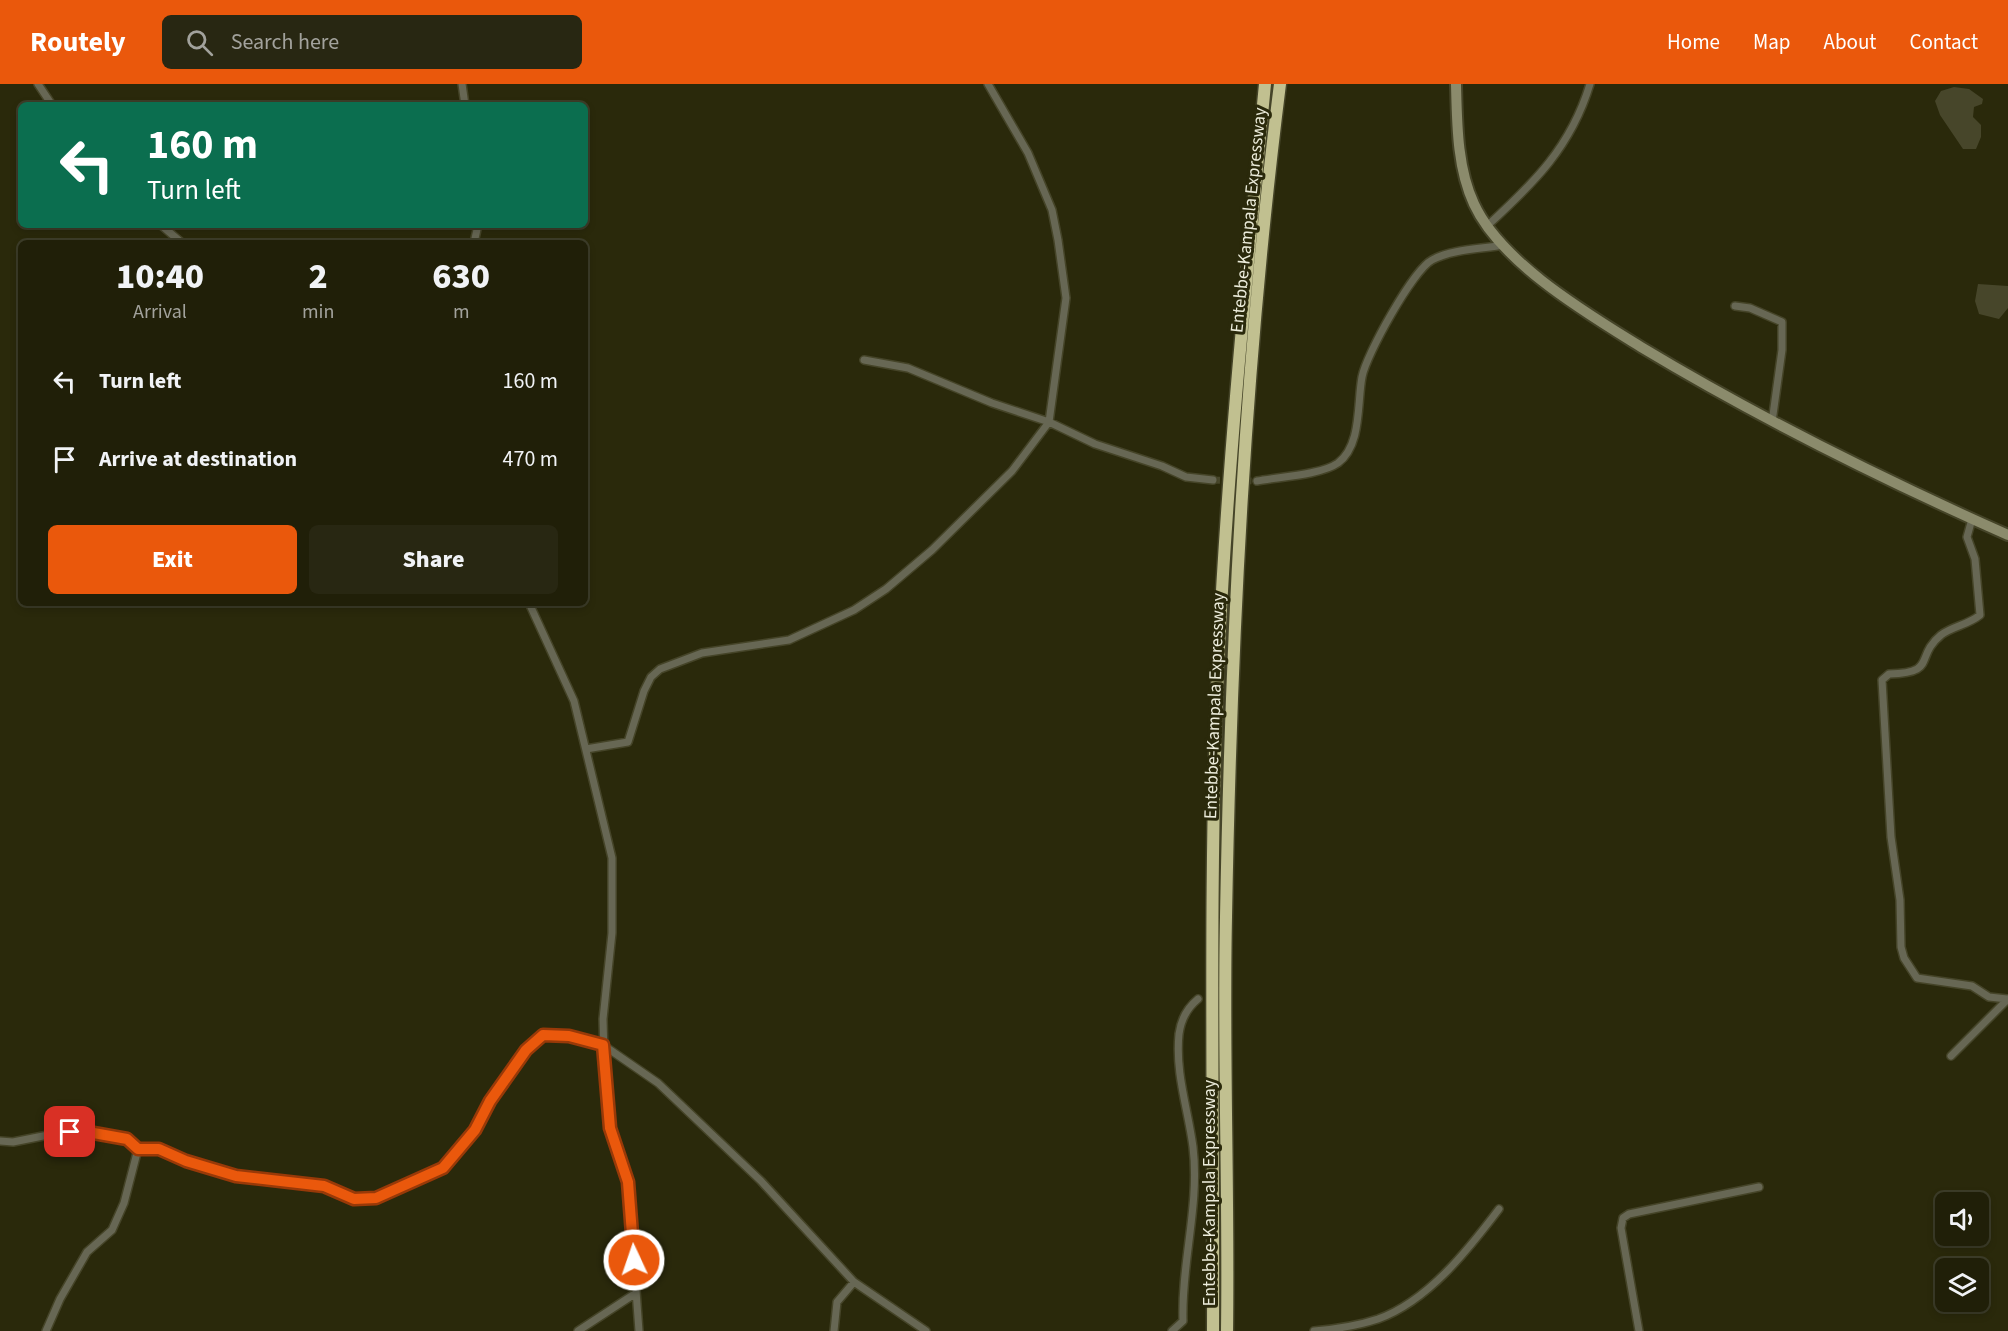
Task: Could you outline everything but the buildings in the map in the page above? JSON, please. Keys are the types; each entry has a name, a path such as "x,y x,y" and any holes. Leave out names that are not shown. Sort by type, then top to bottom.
{"highway":[{"name":"Entebbe-Kampala Expressway","path":"1213,1331 1213,898 1219,646 1240,335 1265,84"},
{"name":"Entebbe-Kampala Expressway","path":"1227,1331 1226,920 1232,681 1239,521 1280,84"}],"main road":[{"path":"1456,84 1464,172 1474,204 1487,226 1545,284 1571,303 1707,387 1772,422 2008,535"}],"street":[{"path":"38,84 50,102"},
{"path":"462,84 465,102"},
{"path":"586,749 628,742 644,691 651,677 660,669 702,653 789,639 854,610 886,589 932,550 1012,471 1049,422 1066,298 1058,240 1052,210 1028,153 988,84"},
{"path":"1487,226 1526,190 1553,159 1581,112 1590,84"},
{"path":"164,228 178,240"},
{"path":"1257,481 1309,472 1338,463 1345,455 1355,435 1362,376 1368,355 1412,282 1433,259 1504,245"},
{"path":"1735,306 1750,308 1782,322 1782,350 1772,422"},
{"path":"864,360 908,368 992,403 1049,422 1095,444 1162,466 1186,477 1213,480"},
{"path":"1972,519 1967,537 1975,559 1980,615 1935,640 1920,670 1912,674 1889,674 1882,680 1891,837 1900,900 1901,947 1911,970 1917,978 1972,987 1989,997 2007,999"},
{"path":"530,606 574,701 612,858 613,877 603,1045 610,1128 628,1182 639,1331"},
{"path":"1172,1331 1183,1321 1182,1298 1193,1191 1193,1147 1180,1082 1179,1041 1183,1019 1198,999"},
{"path":"1951,1056 2007,999"},
{"path":"0,1141 88,1132 127,1139 138,1149 159,1149 186,1161 236,1176 324,1186 354,1199 376,1198 443,1168 475,1130 505,1079 536,1039 551,1034 603,1045 658,1083 761,1181 854,1282 926,1331"},
{"path":"46,1331 60,1299 87,1252 112,1230 124,1203 138,1149"},
{"path":"1639,1331 1621,1228 1623,1218 1629,1214 1760,1187"},
{"path":"1314,1331 1351,1327 1400,1308 1427,1289 1482,1232 1499,1209"},
{"path":"834,1331 837,1302 854,1282"},
{"path":"578,1331 636,1293"}],"shaded area":[{"path":"1954,87 1969,89 1983,99 1982,104 1974,107 1973,117 1981,125 1981,137 1976,149 1963,149 1940,115 1935,101 1941,91"},
{"path":"1978,284 2008,286 2008,308 1999,319 1979,314 1975,301"}],"tunnel":[{"path":"1213,480 1257,481"}],"route":[{"path":"70,1132 88,1132 127,1139 138,1149 159,1149 208,1169 236,1176 324,1186 354,1199 376,1198 443,1168 475,1130 490,1101 536,1039 551,1034 569,1036 603,1045 605,1091 610,1128 628,1182 634,1260"}]}
